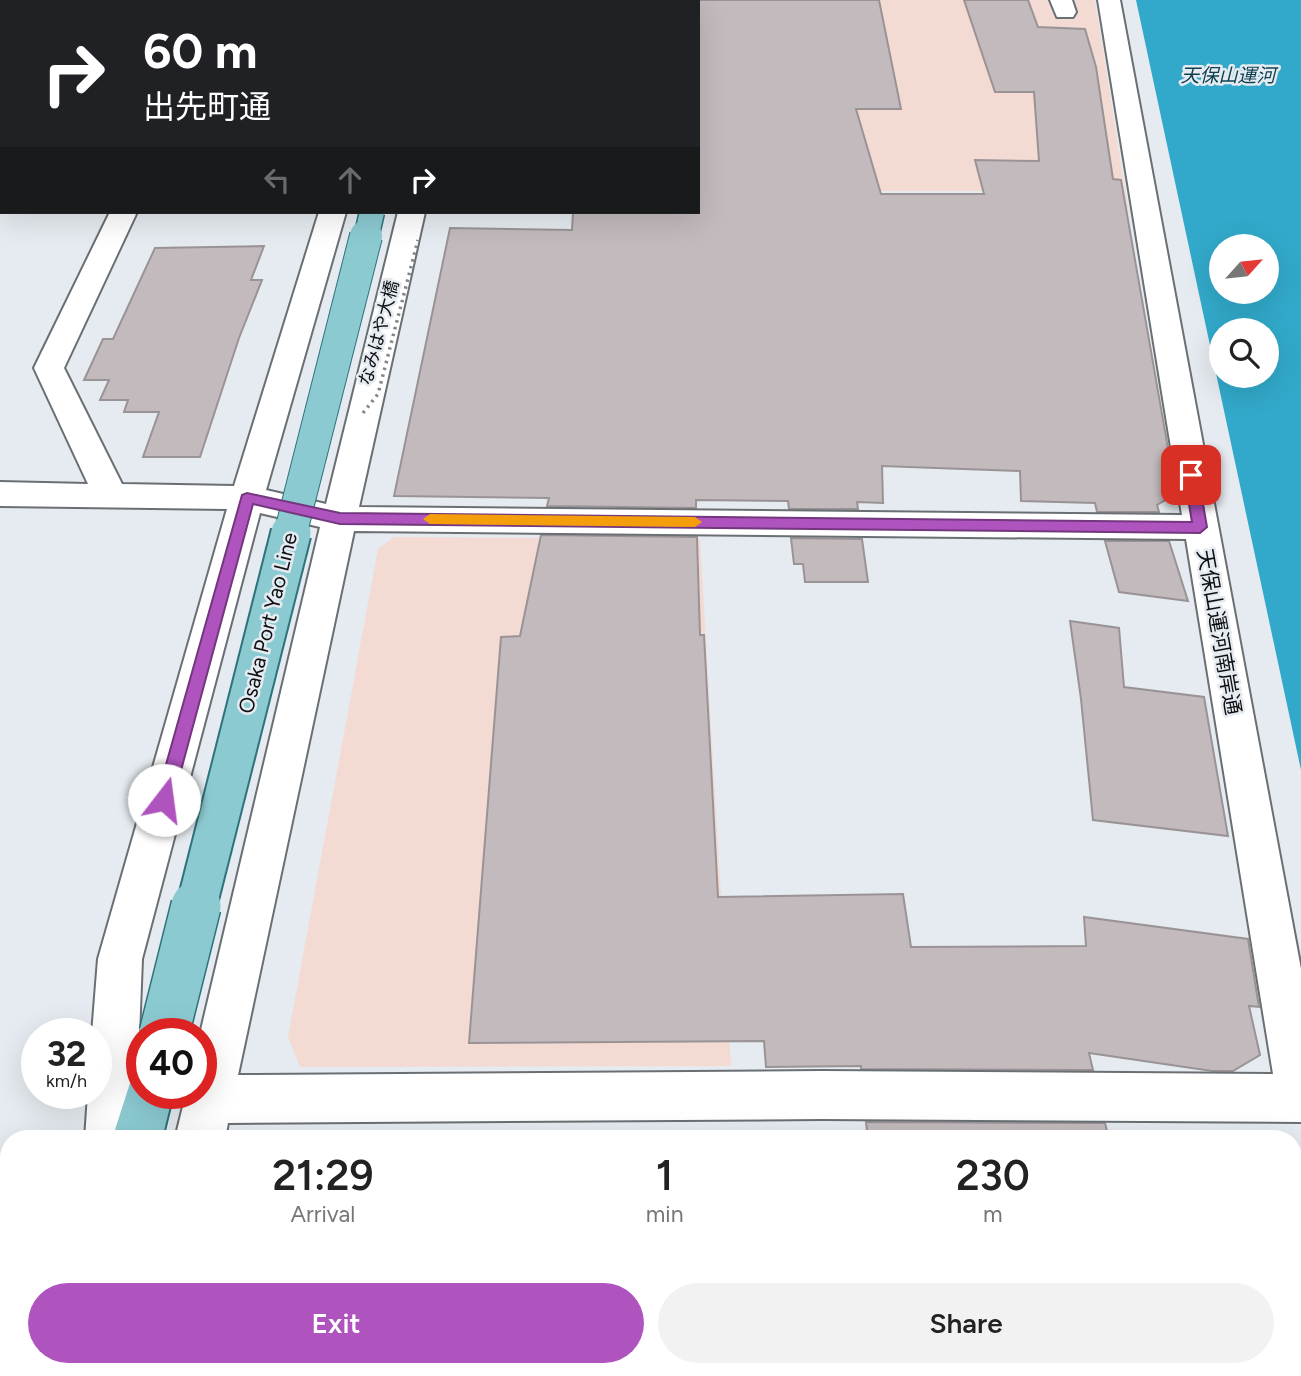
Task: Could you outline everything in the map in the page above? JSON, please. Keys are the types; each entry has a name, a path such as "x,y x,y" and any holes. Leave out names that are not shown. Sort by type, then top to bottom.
{"main road":[{"name":"Osaka Port Yao Line","path":"168,1018 371,214"},
{"path":"139,1130 145,1109"}],"street":[{"name":"天保山運河南岸通","path":"1109,0 1301,1098"},
{"path":"110,494 48,369 122,214"},
{"path":"111,1130 120,960 247,498 332,214"},
{"path":"415,226 340,519 205,1119 822,1095 1301,1098"},
{"path":"0,494 247,498 340,519 1200,527"}],"path":[{"name":"なみはや大橋","path":"361,416 378,394 415,226"}],"shaded area":[{"path":"700,0 1095,0 1129,214 1037,206 1032,191 700,191"},
{"path":"394,537 700,539 731,1066 300,1067 288,1037 378,549"}],"water":[{"name":"天保山運河","path":"1136,0 1301,0 1301,770 1219,388 1279,388 1279,318 1209,318 1209,341"}],"building":[{"path":"700,0 879,0 901,109 856,109 881,194 984,194 975,160 1039,161 1034,92 995,92 964,0 1028,0 1038,27 1085,29 1096,67 1113,179 1121,180 1176,494 1157,505 1159,512 1097,512 1095,503 1021,501 1020,471 882,466 883,503 857,502 858,509 789,509 788,501 696,500 696,508 547,506 549,498 394,496 450,228 572,230 573,214 700,214"},
{"path":"264,246 251,280 262,280 239,338 200,457 143,457 159,412 124,412 128,400 100,400 109,380 84,380 103,339 113,339 155,248"},
{"path":"541,535 697,537 700,635 704,635 718,897 903,894 911,947 1086,946 1084,917 1248,939 1259,1007 1249,1006 1260,1055 1233,1071 1212,1071 1089,1053 1093,1070 861,1069 861,1066 766,1067 764,1041 469,1043 501,637 520,636"},
{"path":"791,538 862,539 868,582 805,582 803,564 794,564"},
{"path":"1105,541 1169,541 1188,601 1119,592"},
{"path":"1070,621 1119,628 1124,687 1204,697 1228,836 1093,820"},
{"path":"866,1122 1105,1123 1107,1130 867,1130"}],"slow traffic":[{"path":"430,519 695,522"}],"route":[{"path":"164,800 247,498 340,519 1200,527 1191,475"}]}
